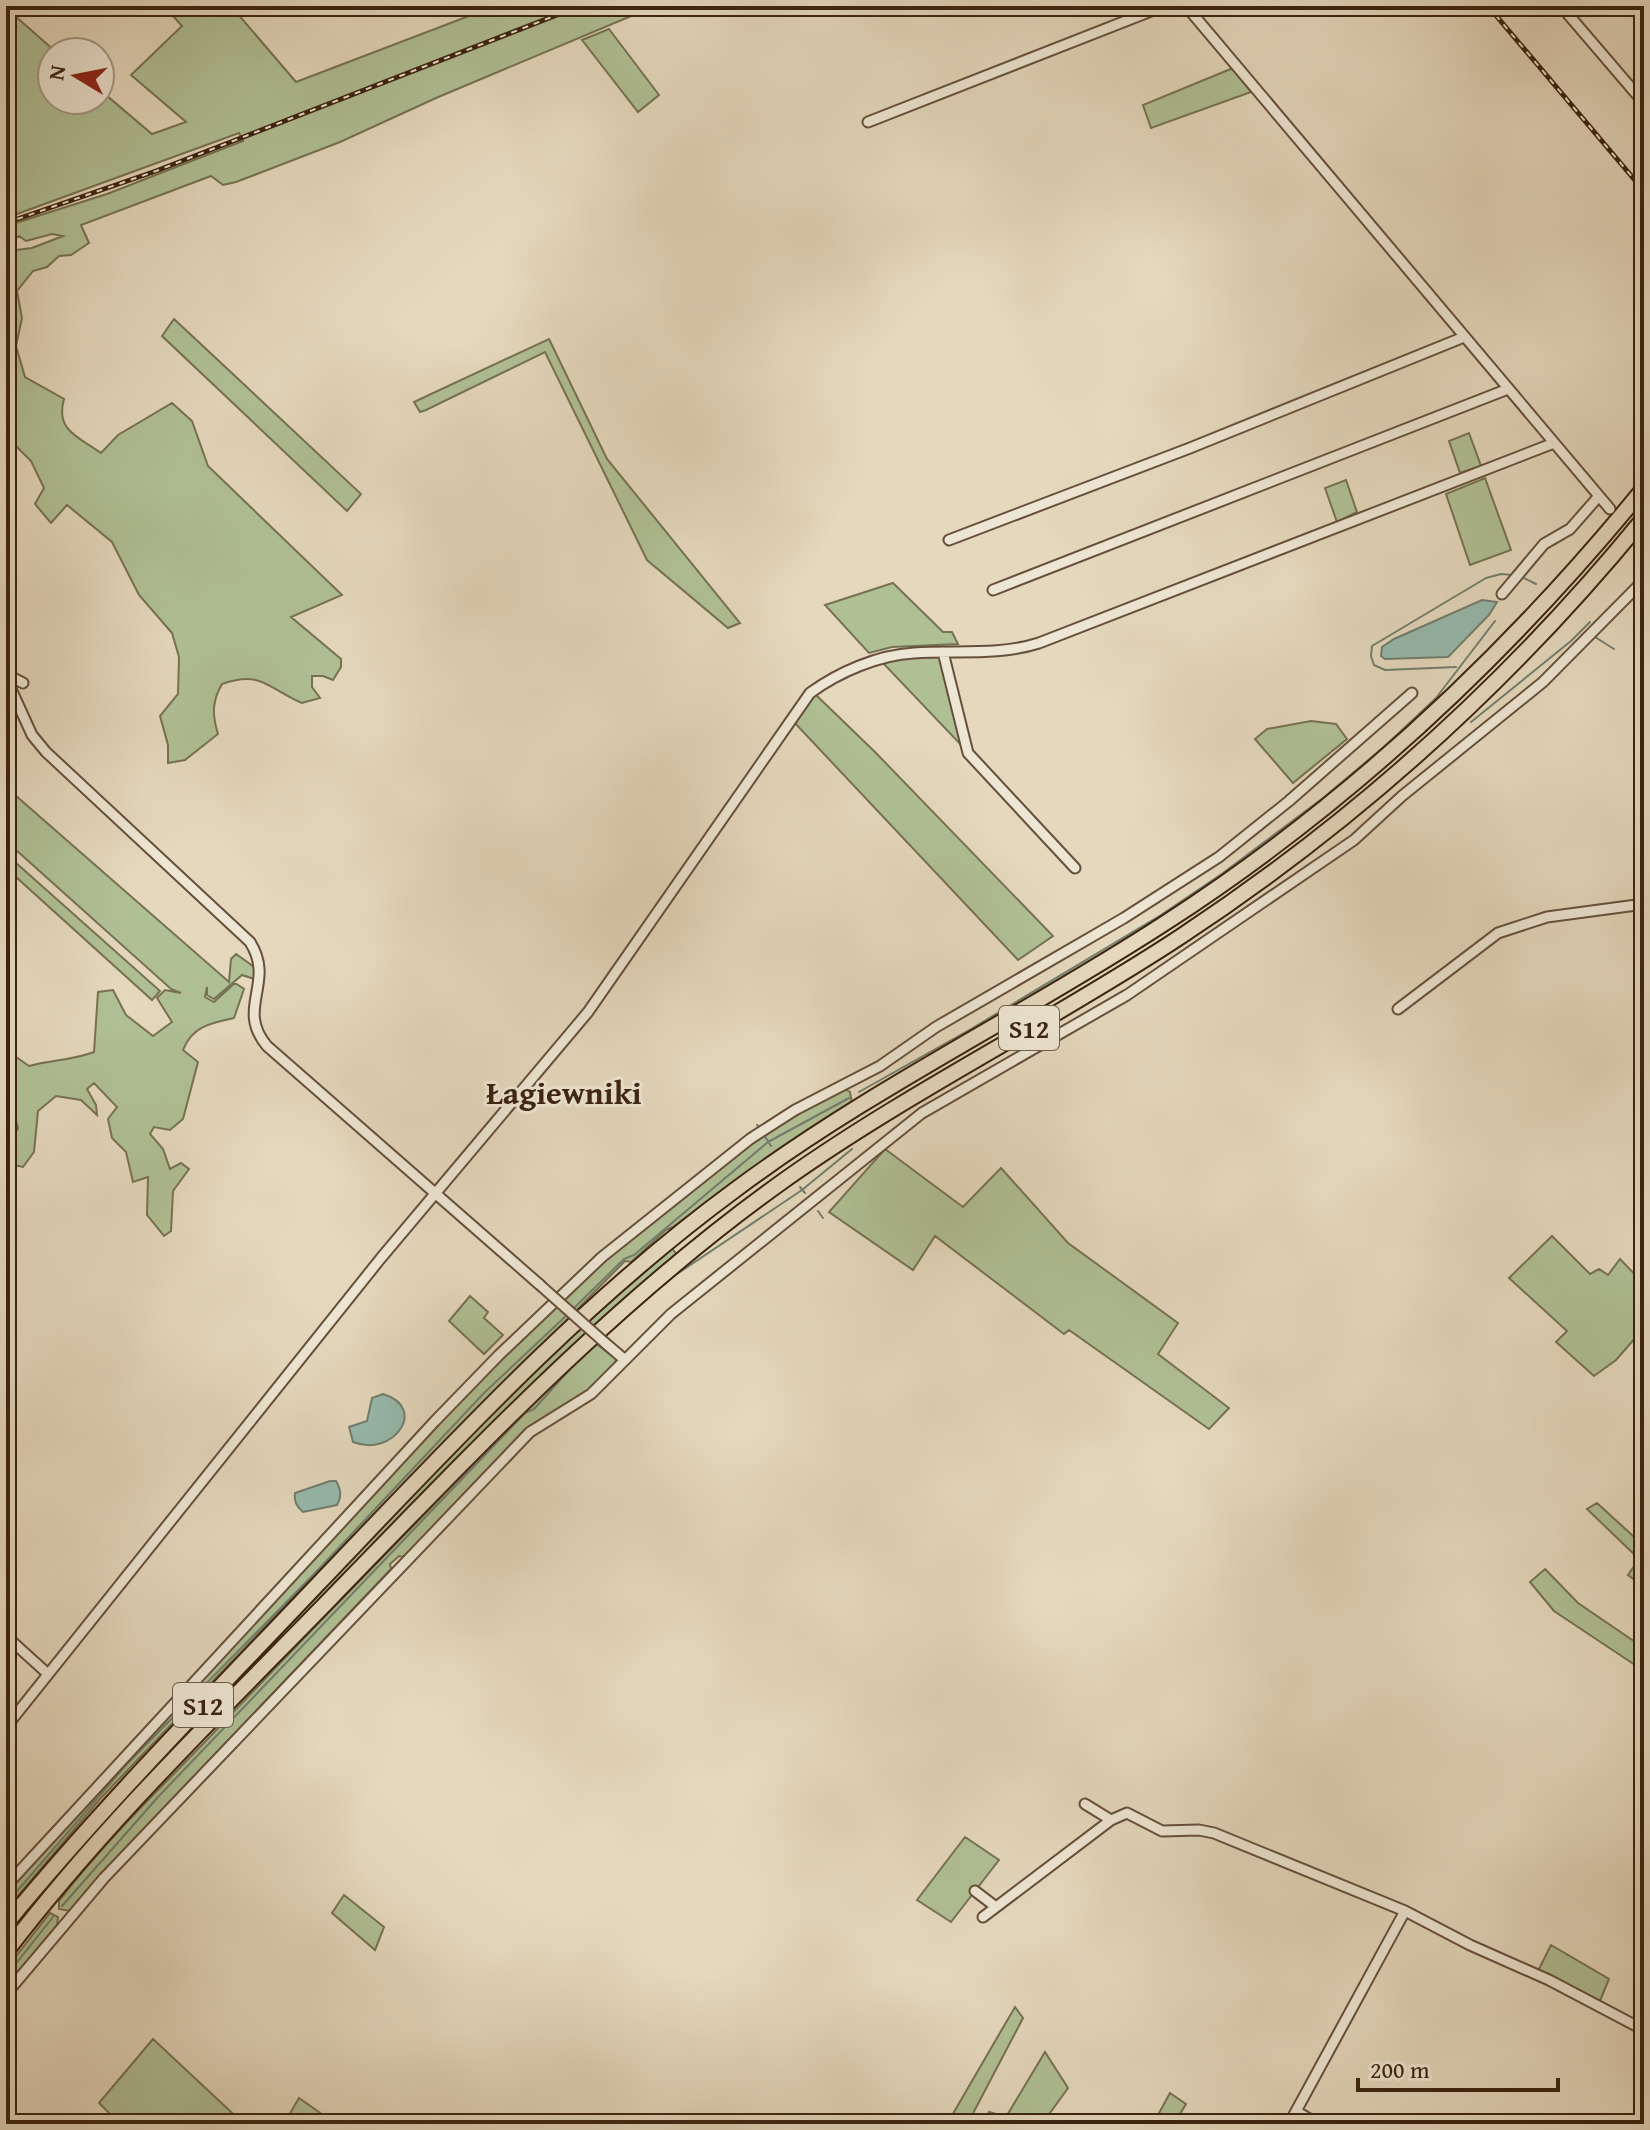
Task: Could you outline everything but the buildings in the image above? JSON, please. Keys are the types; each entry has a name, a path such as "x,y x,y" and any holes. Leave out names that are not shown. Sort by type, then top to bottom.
{"highway":[{"name":"S12","path":"6,1924 95,1820 406,1492 521,1374 617,1284 698,1218 806,1140 1118,954 1198,902 1294,833 1406,741 1477,675 1549,599 1644,488"},
{"name":"S12","path":"6,1952 85,1857 160,1774 508,1416 638,1295 718,1229 831,1149 1177,939 1312,843 1396,775 1481,697 1558,618 1644,518"}],"street":[{"path":"868,122 1164,6"},
{"path":"1186,6 1610,509"},
{"path":"1561,6 1644,103"},
{"path":"949,540 1190,448 1464,337"},
{"path":"993,590 1508,389"},
{"path":"6,1727 436,1193 591,1009 806,697 822,685 877,660 905,654 995,652 1039,643 1554,443"},
{"path":"1502,594 1544,544 1570,529 1599,496"},
{"path":"6,1994 104,1878 522,1440 548,1419 591,1394 671,1314 912,1120 1127,995 1354,840 1411,788 1543,682 1644,580"},
{"path":"943,652 968,753 1075,868"},
{"path":"6,676 32,735 46,752 250,942 260,965 261,977 253,1014 263,1040 625,1360"},
{"path":"6,676 23,683"},
{"path":"6,1886 435,1421 602,1257 714,1166 777,1121 880,1066 936,1027 1124,918 1219,857 1289,801 1412,693"},
{"path":"1398,1009 1498,933 1547,917 1644,904"},
{"path":"6,1636 48,1674"},
{"path":"1085,1804 1111,1820"},
{"path":"983,1917 1111,1820 1127,1813 1162,1831 1199,1830 1214,1833 1405,1911 1549,1980 1644,2030"},
{"path":"975,1891 996,1907"},
{"path":"1289,2124 1405,1911"},
{"path":"1296,2111 1318,2124"}],"green space":[{"path":"164,6 231,6 296,82 495,6 655,6 340,142 236,182 223,185 211,176 81,225 89,243 71,255 59,256 47,267 33,271 17,291 22,318 16,346 25,377 64,399 63,419 71,432 101,453 118,435 172,403 192,421 208,466 342,595 291,617 341,659 341,667 333,680 312,676 312,687 320,698 302,703 256,680 235,680 222,684 214,708 218,734 185,760 168,763 168,745 160,716 178,694 179,657 172,633 139,595 112,542 67,505 51,523 35,504 44,488 31,461 6,436 6,226 107,194 243,141 239,133 6,218 6,8 38,36 36,116 116,116 116,104 152,134 186,122 131,75 182,26","holes":["52,234 63,236 32,248 16,250 7,244 19,236 26,241"]},
{"path":"609,29 659,95 638,112 582,40"},
{"path":"1233,68 1251,92 1151,128 1143,105"},
{"path":"174,319 361,494 347,511 162,336"},
{"path":"549,339 607,459 740,623 728,628 647,560 545,352 426,410 420,412 414,402"},
{"path":"1469,433 1481,466 1460,473 1449,441"},
{"path":"1485,478 1511,550 1470,565 1446,494"},
{"path":"1346,480 1357,512 1337,522 1325,488"},
{"path":"893,583 943,632 952,632 958,644 892,647 869,653 825,605"},
{"path":"916,656 941,657 962,746 882,662"},
{"path":"815,694 1053,936 1018,960 792,720"},
{"path":"1311,721 1336,724 1347,739 1293,783 1255,739 1267,729"},
{"path":"15,795 229,982 231,959 236,954 260,971 257,980 242,975 214,999 207,995 207,987 205,997 214,1002 235,983 244,989 234,1018 197,1031 183,1050 198,1062 183,1119 170,1130 154,1127 150,1134 163,1149 170,1169 181,1163 189,1169 173,1191 171,1231 164,1236 147,1215 148,1177 133,1182 126,1152 112,1138 108,1119 117,1107 94,1083 87,1089 96,1105 97,1115 81,1100 56,1096 38,1111 34,1152 23,1167 8,1164 7,1147 18,1128 15,1117 6,1114 6,1050 29,1066 94,1052 98,992 113,990 126,1015 153,1036 172,1022 157,998 165,990 181,993 171,989 6,841 6,808"},
{"path":"6,854 160,991 152,1000 6,868"},
{"path":"840,1089 850,1092 852,1103 746,1172 666,1230 631,1262 625,1261 298,1592 100,1799 6,1910 6,1891 482,1377 602,1261 765,1131"},
{"path":"885,1149 963,1207 1001,1168 1068,1243 1178,1323 1158,1354 1229,1408 1209,1429 1069,1330 1064,1334 935,1236 913,1270 829,1212"},
{"path":"1552,1236 1590,1274 1599,1269 1608,1275 1620,1259 1644,1284 1644,1328 1616,1360 1594,1376 1556,1342 1567,1331 1509,1278"},
{"path":"670,1246 678,1256 339,1578 231,1691 6,1942 6,1934 125,1797 519,1380"},
{"path":"470,1296 488,1312 484,1318 503,1335 484,1354 449,1321"},
{"path":"594,1342 616,1359 594,1387 538,1422 404,1557 399,1556 390,1564 391,1569 138,1835 70,1911 59,1909 59,1901 78,1877 139,1809"},
{"path":"1597,1503 1644,1546 1644,1587 1628,1575 1639,1559 1587,1509"},
{"path":"1545,1569 1578,1603 1644,1648 1644,1671 1554,1611 1530,1582"},
{"path":"965,1837 999,1860 951,1922 917,1900"},
{"path":"344,1895 384,1927 375,1950 332,1913"},
{"path":"50,1913 58,1917 57,1925 6,1987 6,1969"},
{"path":"1551,1945 1609,1979 1600,2001 1538,1971"},
{"path":"1015,2007 1023,2018 969,2121 976,2124 947,2124"},
{"path":"153,2039 244,2124 120,2124 99,2103"},
{"path":"1045,2052 1068,2088 1042,2124 982,2124 989,2112 1006,2117"},
{"path":"1170,2093 1186,2104 1174,2124 1153,2124"},
{"path":"299,2098 336,2124 284,2124"}],"water":[{"path":"1482,600 1497,602 1489,615 1448,657 1385,659 1381,656 1382,647 1394,639"},
{"path":"383,1394 397,1401 403,1410 404,1420 400,1429 392,1438 381,1443 368,1445 353,1442 349,1427 367,1421 372,1398"},
{"path":"336,1481 340,1490 337,1505 303,1512 296,1503 295,1493"}],"waterway":[{"path":"1456,667 1385,670 1374,665 1372,646 1486,578 1512,575"},
{"path":"1522,577 1536,584"},
{"path":"859,1092 1161,915 1223,873 1323,798 1385,746 1436,698 1495,621"},
{"path":"1471,722 1590,622"},
{"path":"1595,637 1614,649"},
{"path":"572,1310 624,1259 634,1255 768,1142 849,1098"},
{"path":"764,1135 771,1146"},
{"path":"626,1316 671,1278 802,1190 852,1149"},
{"path":"800,1187 805,1193"},
{"path":"818,1211 823,1218"},
{"path":"6,1904 126,1765 315,1573 484,1393 567,1315"},
{"path":"62,1906 158,1797 580,1358"},
{"path":"6,1976 53,1917"}],"tunnel":[{"path":"1610,509 1640,545"}],"railway":[{"path":"6,223 156,171 580,6"},
{"path":"1488,6 1644,191"}],"district":[{"name":"Łagiewniki","path":"564,1092"}]}
